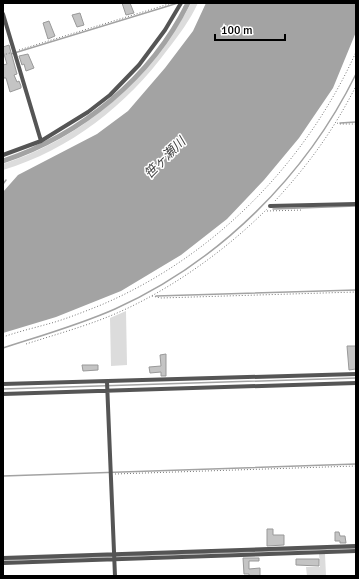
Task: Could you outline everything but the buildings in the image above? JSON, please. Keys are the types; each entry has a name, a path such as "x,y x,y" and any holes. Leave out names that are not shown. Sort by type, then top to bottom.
{"street":[{"path":"3,155 41,141 88,112 110,95 139,65 165,30 181,3"},
{"path":"3,14 41,141"},
{"path":"270,206 356,204"},
{"path":"3,394 108,386 356,374"},
{"path":"3,384 108,386 356,382"},
{"path":"108,386 115,576"},
{"path":"3,563 356,546"},
{"path":"3,558 114,557 356,551"}],"path":[{"path":"3,55 15,53 172,3"},
{"path":"3,337 56,321 102,304 152,279 209,240 251,203 288,163 328,105 356,52"},
{"path":"26,344 109,317 152,296 215,254 270,206 309,162 336,123 356,86"},
{"path":"336,123 356,124"},
{"path":"152,296 155,298 167,298 356,292"},
{"path":"111,473 356,466"}],"shaded area":[{"path":"191,3 198,3 176,38 152,69 115,107 74,138 51,151 3,170 3,164 27,155 72,132 112,102 147,67 163,47"},
{"path":"126,311 127,365 111,366 110,318"},
{"path":"319,554 325,554 326,576 307,576 306,567 320,567"}],"water":[{"name":"笹ヶ瀬川","path":"206,3 356,3 356,32 333,88 299,138 264,180 227,219 181,255 121,291 56,317 3,333 3,192 18,175 97,134 128,111 165,68 193,31"}],"waterway":[{"path":"11,54 178,3"},
{"path":"3,161 32,150 60,136 111,100 134,79 154,56 173,30 188,3"},
{"path":"3,348 73,325 115,309 153,290 190,267 224,241 256,212 285,181 312,147 336,111 356,74"},
{"path":"340,123 356,122"},
{"path":"3,184 6,180"},
{"path":"273,209 356,206"},
{"path":"156,296 356,290"},
{"path":"3,389 356,378"},
{"path":"3,476 356,464"},
{"path":"3,560 356,548"}]}
